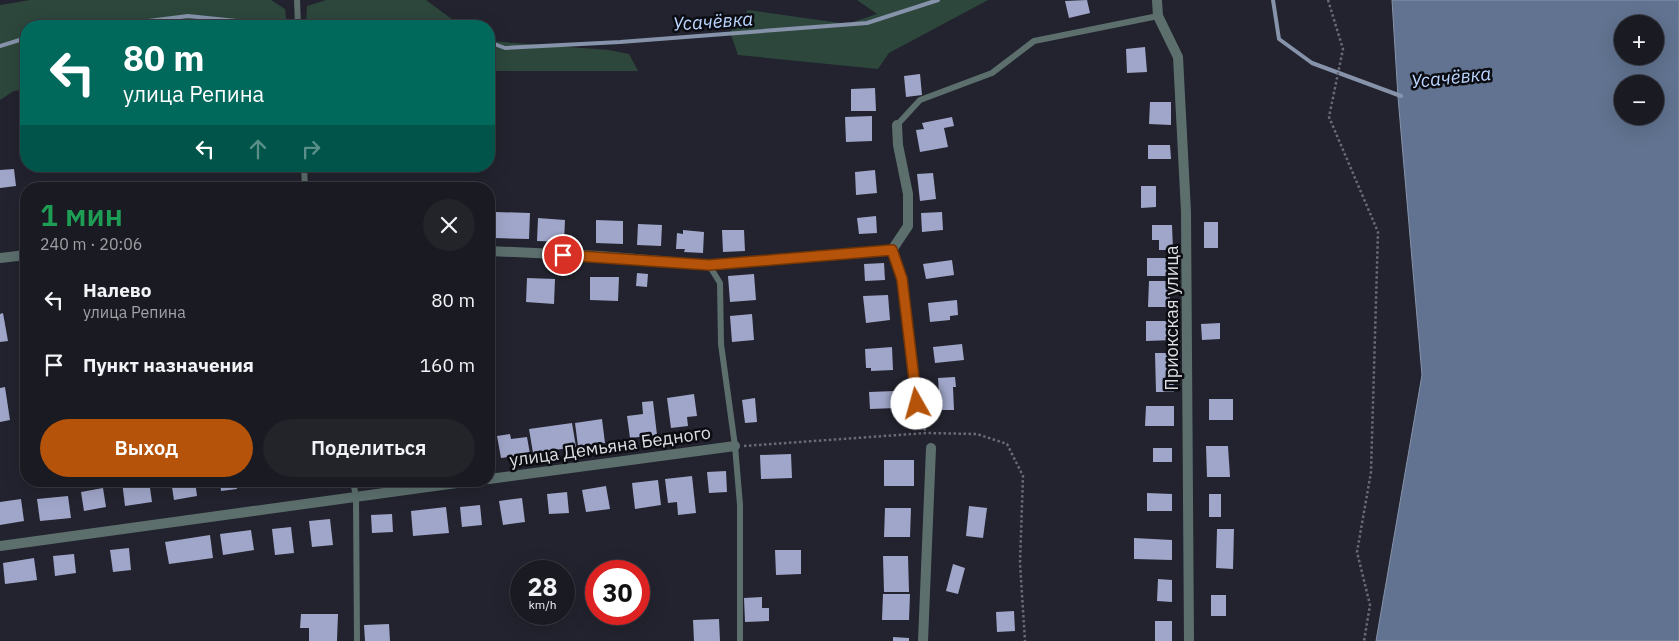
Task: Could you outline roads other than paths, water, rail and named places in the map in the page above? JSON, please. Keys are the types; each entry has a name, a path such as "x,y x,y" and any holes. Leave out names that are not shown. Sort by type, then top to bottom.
{"street":[{"name":"Приокская улица","path":"1158,0 1158,16 1178,57 1186,212 1189,641"},
{"path":"892,250 908,226 908,194 898,144 897,126"},
{"path":"495,251 600,256 709,265 892,250"},
{"path":"892,250 902,279 917,404"},
{"path":"0,258 20,256"},
{"name":"улица Демьяна Бедного","path":"495,478 736,446"},
{"path":"922,641 931,448"},
{"path":"0,546 428,487"}],"lane":[{"path":"297,0 298,20"},
{"path":"897,126 920,100 992,73 1034,41 1158,16"},
{"path":"709,265 720,283 721,344 736,446 740,505 740,641"},
{"path":"354,487 356,497 356,641"}],"water":[{"path":"1392,0 1679,0 1679,641 1376,641 1422,375 1398,97"}],"waterway":[{"name":"Усачёвка","path":"495,44 505,48 620,42 867,23 938,0"},
{"name":"Усачёвка","path":"1273,0 1279,39 1312,63 1401,96"},
{"name":"Усачёвка","path":"156,20 188,16 227,20"},
{"name":"Усачёвка","path":"0,46 20,40"}]}
